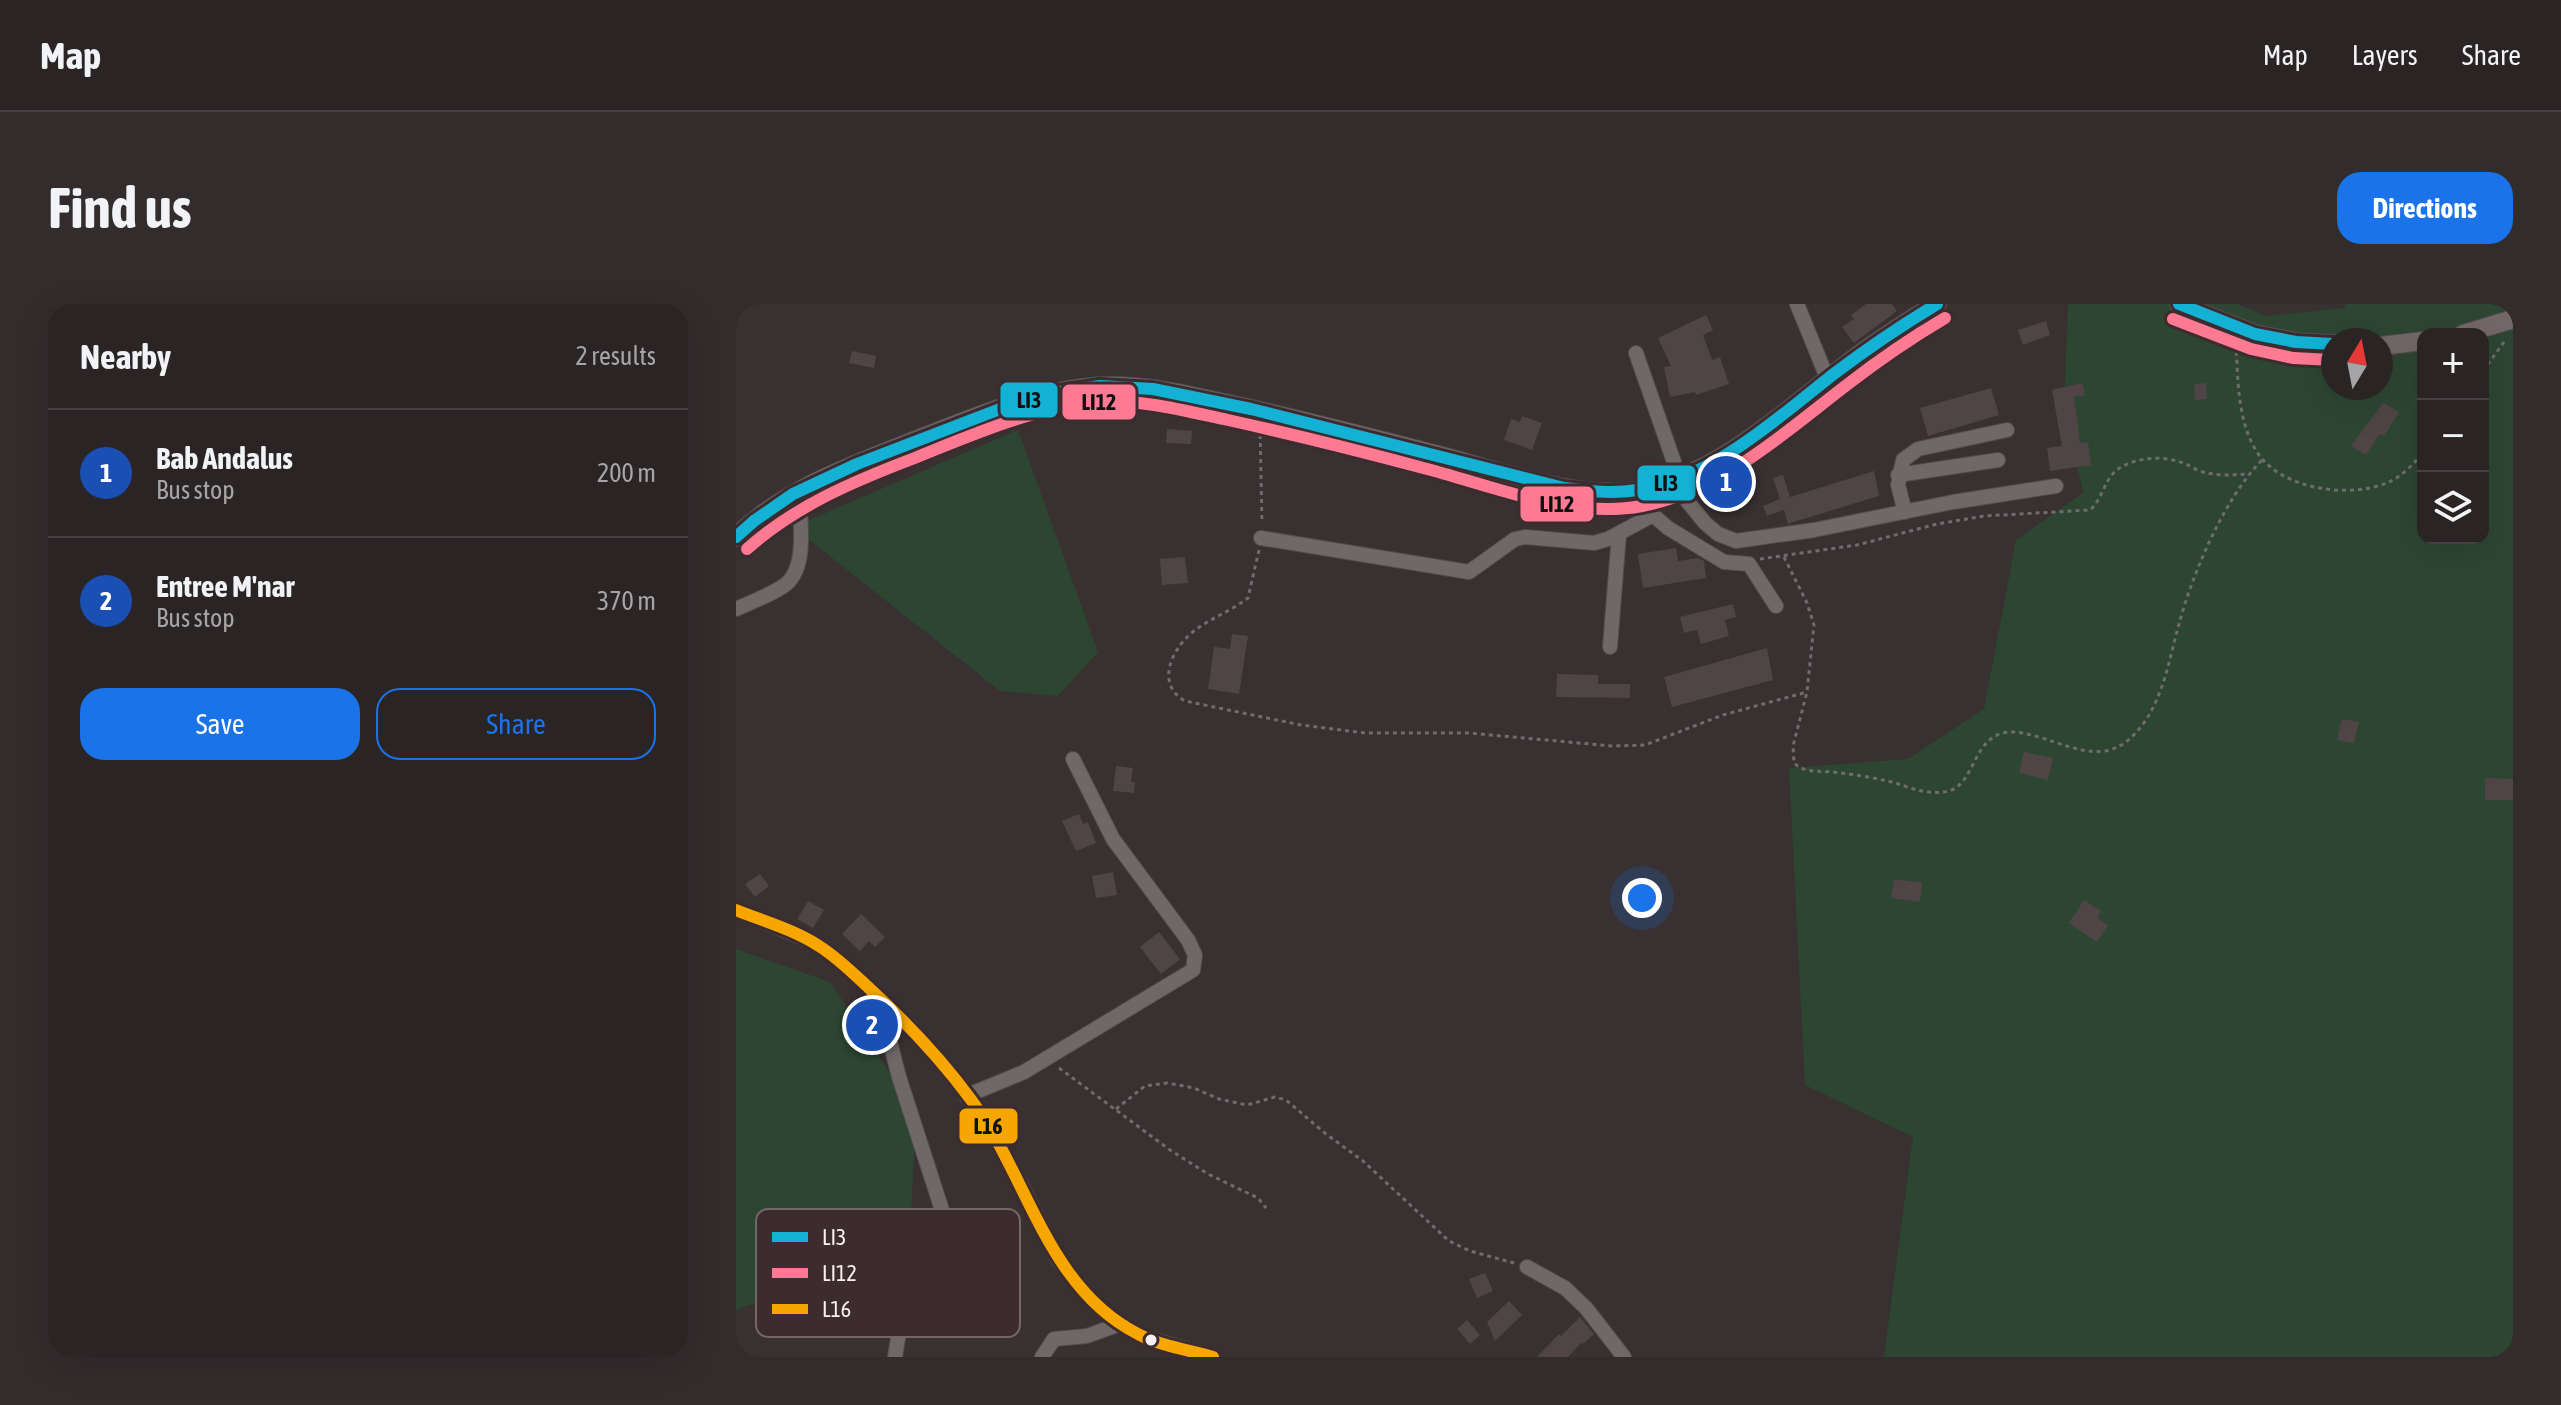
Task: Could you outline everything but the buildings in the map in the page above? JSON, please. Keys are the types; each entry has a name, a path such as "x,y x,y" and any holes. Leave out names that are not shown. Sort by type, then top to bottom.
{"main road":[{"path":"736,537 769,509 841,469 994,411 1044,395 1083,387 1121,386 1162,390 1260,411 1573,489 1637,491 1704,467 1796,406 1861,354 1937,304"},
{"path":"2179,304 2235,328 2296,342 2321,343"},
{"path":"2483,328 2512,319"},
{"path":"2393,345 2417,342"}],"street":[{"path":"1797,304 1828,380"},
{"path":"1636,353 1674,462 1671,481 1705,523 1718,534 1736,541 2056,486"},
{"path":"1905,512 1898,485 1903,460 1918,449 2007,430"},
{"path":"1898,475 1998,460"},
{"path":"736,609 784,586 794,576 800,552 799,491"},
{"path":"1637,491 1653,515 1668,528 1724,562 1742,564"},
{"path":"1261,538 1469,572 1515,539 1594,543 1619,534 1653,515"},
{"path":"1668,528 1687,529 1705,523"},
{"path":"1610,647 1619,534"},
{"path":"1736,541 1742,564 1776,606"},
{"path":"966,1096 1024,1072 1193,970 1195,955 1177,924 1113,839 1073,759"},
{"path":"736,910 817,944 840,961 911,1027 973,1102 1020,1182 1058,1260 1085,1294 1120,1324 1141,1336 1213,1357"},
{"path":"886,1005 890,1042 899,1077 942,1209"},
{"path":"1527,1267 1565,1288 1586,1308 1624,1357"},
{"path":"1042,1357 1054,1339 1087,1336 1120,1324"},
{"path":"895,1357 898,1337"}],"path":[{"path":"2489,363 2505,343 2512,319"},
{"path":"2235,328 2239,388 2246,426 2257,452 2273,470 2292,481 2328,490 2363,488 2391,481 2417,461"},
{"path":"1260,411 1261,538 1254,581 1248,598 1195,629 1178,649 1168,670 1169,686 1175,695 1185,701 1301,725 1366,733 1469,733 1612,746 1645,745 1723,715 1807,692"},
{"path":"1742,564 1761,558 1857,545 1937,524 1984,516 2090,510 2099,503 2111,475 2119,468 2142,459 2164,458 2203,472 2248,474"},
{"path":"1784,557 1807,603 1814,625 1807,692 1793,746 1792,758 1797,766 1945,793 1958,786 1975,758 1999,734 2025,733 2084,751 2103,753 2119,748 2146,721 2161,687 2183,609 2209,544 2233,494 2263,459"},
{"path":"1047,1057 1083,1088 1170,1150 1208,1174 1258,1198 1266,1208"},
{"path":"1116,1109 1145,1086 1167,1083 1247,1105 1275,1097 1286,1100 1363,1161 1449,1241 1470,1251 1527,1267"}],"green space":[{"path":"2068,304 2237,304 2266,316 2345,308 2345,304 2503,304 2506,311 2513,305 2513,1357 1884,1357 1913,1137 1805,1085 1789,768 1908,759 1984,709 2016,540 2083,493 2064,404"},
{"path":"1018,430 1098,652 1058,696 1000,691 793,527"},
{"path":"736,949 830,982 916,1113 911,1209 756,1209 756,1302 736,1310"}],"transit line":[{"name":"LI3","path":"736,537 793,494 857,464 1013,404 1059,392 1100,386 1153,389 1251,409 1564,488 1609,492 1637,490 1665,483 1718,460 1767,427 1860,355 1937,304"},
{"name":"LI3","path":"2179,304 2255,334 2321,343"},
{"name":"LI12","path":"747,549 804,508 868,477 1004,423 1051,410 1099,402 1148,404 1228,420 1355,450 1535,500 1589,508 1642,506 1671,498 1726,473 1776,440 1883,358 1945,318"},
{"name":"LI12","path":"2173,319 2251,349 2293,358 2321,359"},
{"name":"L16","path":"736,910 800,935 826,951 924,1042 961,1086 991,1131 1060,1260 1082,1289 1107,1314 1147,1338 1213,1357"}],"place":[{"name":"Bab Andalus","path":"1726,482"},
{"name":"Entree M'nar","path":"872,1025"}]}
